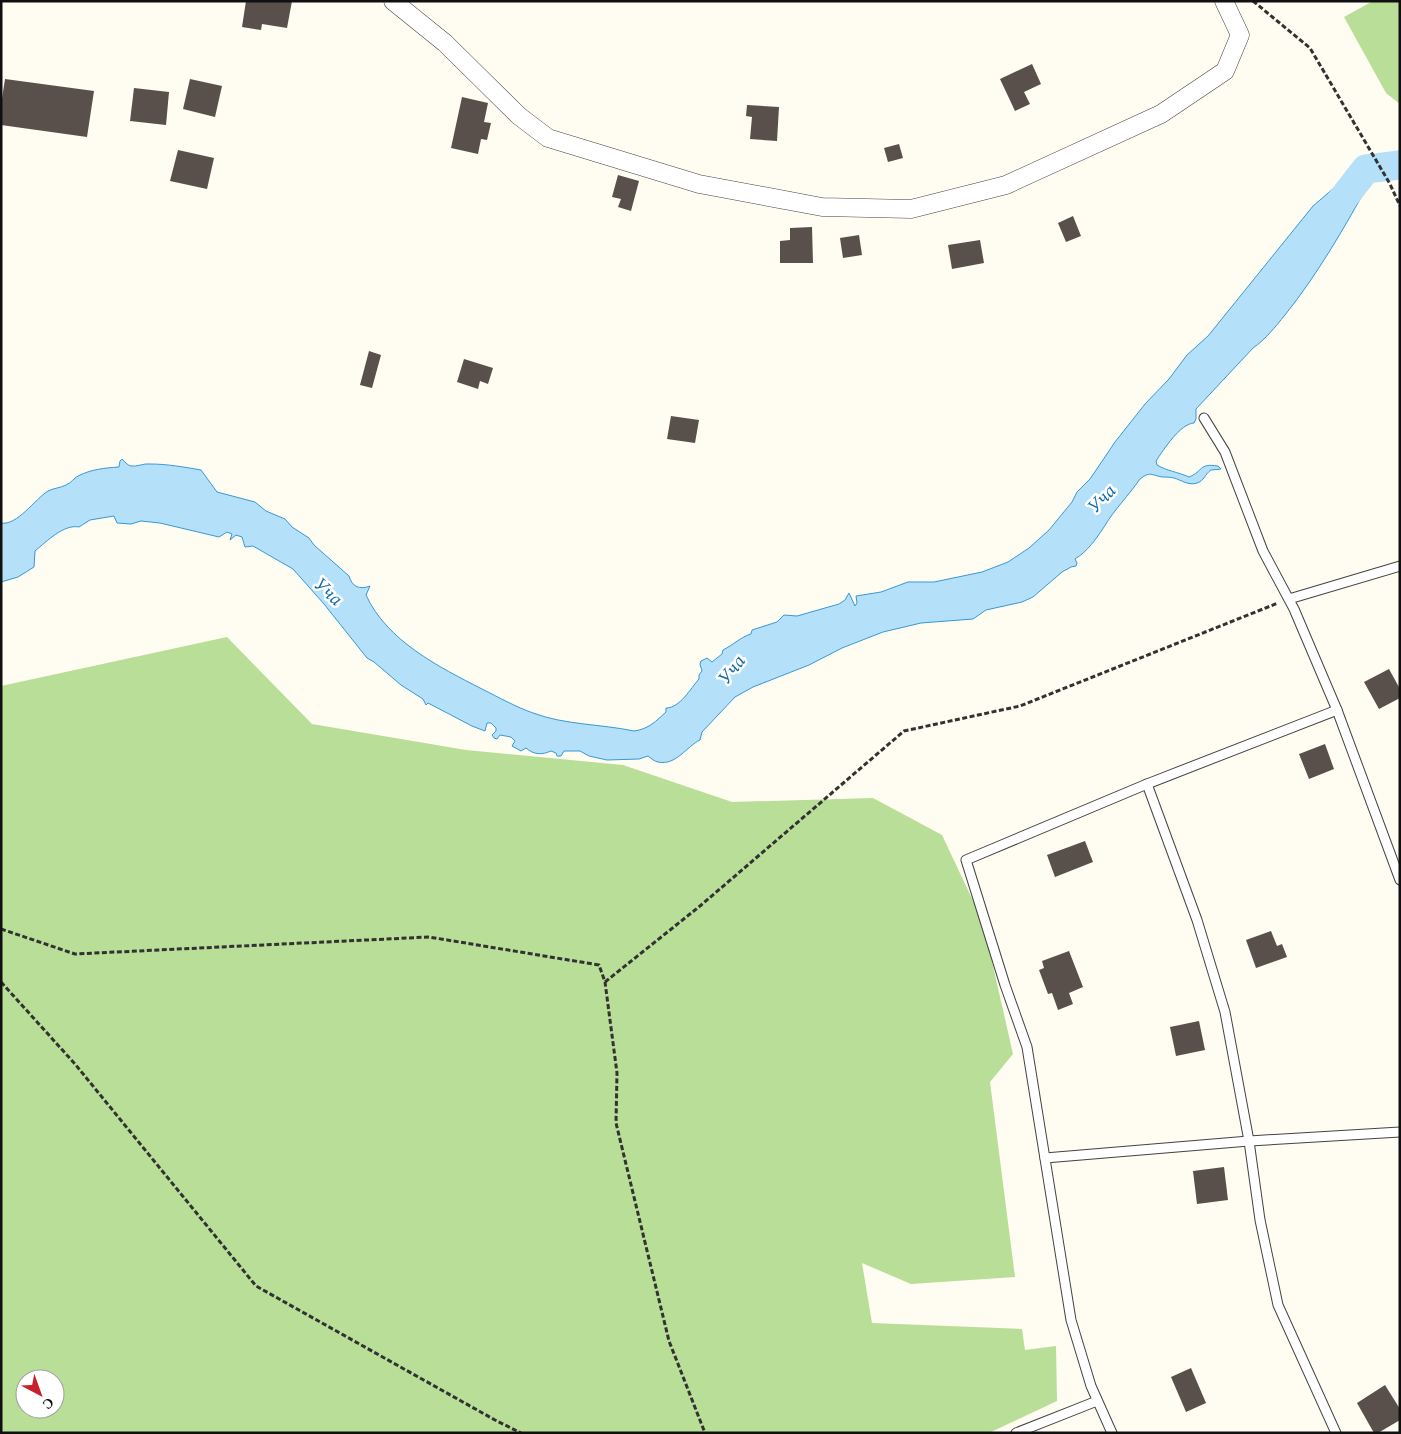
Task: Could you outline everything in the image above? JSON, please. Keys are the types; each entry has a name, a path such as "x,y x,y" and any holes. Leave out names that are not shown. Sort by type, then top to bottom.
{"street":[{"path":"393,1 445,43 519,116 548,138 699,184 822,207 911,209 1006,185 1161,114 1225,71 1240,35 1224,1"}],"lane":[{"path":"1204,418 1225,452 1263,551 1289,599 1337,710 1400,880"},
{"path":"1289,599 1400,566"},
{"path":"1112,1433 1091,1386 1071,1320 1027,1047 1005,985 966,860 1147,784 1337,710"},
{"path":"1147,784 1197,920 1225,1012 1249,1141 1260,1220 1278,1305 1336,1433"},
{"path":"1045,1158 1249,1141 1400,1132"},
{"path":"1016,1433 1098,1401"}],"path":[{"path":"1252,1 1310,48 1390,184 1400,206"},
{"path":"605,982 715,893 904,731 1020,706 1289,599"},
{"path":"1,929 74,954 430,937 599,965 605,982 617,1073 616,1123 669,1341 705,1433"},
{"path":"1,982 75,1064 256,1286 521,1433"}],"green space":[{"path":"1373,1 1400,1 1400,104 1386,93 1344,17"},
{"path":"227,637 312,724 466,750 623,765 732,802 873,798 942,835 983,922 1013,1054 990,1082 1015,1277 911,1284 862,1263 872,1323 1022,1329 1025,1350 1056,1346 1057,1401 989,1433 1,1433 1,686"}],"water":[{"path":"1356,169 1368,185 1319,268 1270,333 1253,348 1196,409 1194,423 1189,424 1178,432 1156,461 1157,465 1161,467 1189,477 1207,466 1218,466 1221,469 1211,470 1201,481 1194,484 1151,474 1146,475 1140,479 1098,536 1075,559 1076,566 1062,572 1033,597 1022,602 986,610 973,619 921,623 883,632 842,648 809,665 753,687 735,697 702,732 700,740 670,761 657,762 648,756 639,759 607,760 589,756 580,751 564,751 561,756 557,756 556,753 551,751 538,754 526,748 521,751 512,746 515,741 511,737 500,735 497,739 494,738 492,735 496,728 491,723 487,723 485,731 428,703 426,705 423,699 401,685 367,658 293,569 253,546 245,547 242,537 236,535 230,540 232,534 227,532 219,537 160,523 141,521 131,524 117,523 114,516 90,520 79,527 67,528 56,534 35,551 34,567 18,577 1,582 1,523 7,523 19,516 48,491 66,485 78,476 88,472 119,467 122,459 131,466 156,464 201,470 217,492 255,502 266,511 285,519 292,527 309,538 314,545 349,576 354,585 363,588 370,586 366,595 375,611 387,626 432,662 501,699 545,717 634,731 639,730 652,724 666,712 666,708 676,705 684,697 699,679 702,671 701,661 707,658 712,662 722,654 723,650 751,634 752,630 777,622 784,615 797,616 839,604 845,600 849,593 855,606 857,603 856,596 881,592 908,582 934,582 982,572 1008,562 1029,548 1049,530 1072,502 1077,492 1090,479 1115,442 1145,404 1169,379 1187,355 1208,336 1313,206"}],"building":[{"path":"246,1 292,1 287,28 262,24 261,30 242,27"},
{"path":"1032,64 1041,84 1024,92 1030,104 1015,111 1000,79"},
{"path":"5,79 94,91 87,137 1,125 1,105"},
{"path":"190,79 222,86 215,117 183,109"},
{"path":"134,88 169,92 166,125 130,121"},
{"path":"462,97 488,103 484,122 491,123 487,140 481,139 478,154 451,148"},
{"path":"747,105 779,107 777,141 750,139 752,117 746,116"},
{"path":"899,144 903,158 888,162 884,148"},
{"path":"178,150 214,158 207,189 170,181"},
{"path":"618,175 639,181 631,211 618,207 621,199 612,197"},
{"path":"1073,216 1081,236 1066,242 1058,223"},
{"path":"812,227 813,263 780,263 780,241 790,240 790,228"},
{"path":"859,235 862,255 843,258 840,238"},
{"path":"980,240 984,263 952,269 948,245"},
{"path":"369,351 381,355 372,388 360,385"},
{"path":"464,359 493,368 488,384 480,381 478,389 457,382"},
{"path":"671,416 699,420 695,443 667,439"},
{"path":"1389,669 1400,689 1400,698 1379,709 1364,682"},
{"path":"1325,744 1334,769 1309,779 1299,754"},
{"path":"1085,841 1093,862 1055,877 1047,855"},
{"path":"1271,931 1277,946 1282,944 1287,957 1256,968 1246,940"},
{"path":"1069,951 1083,987 1069,993 1073,1004 1058,1010 1052,993 1048,994 1039,970 1044,968 1042,961"},
{"path":"1199,1021 1205,1050 1176,1056 1170,1027"},
{"path":"1224,1167 1228,1200 1197,1204 1193,1171"},
{"path":"1191,1368 1206,1403 1186,1412 1171,1377"},
{"path":"1385,1385 1400,1409 1400,1420 1378,1433 1374,1433 1357,1403"}],"waterway":[{"name":"Уча","path":"1337,206 1366,169 1400,165"}]}
